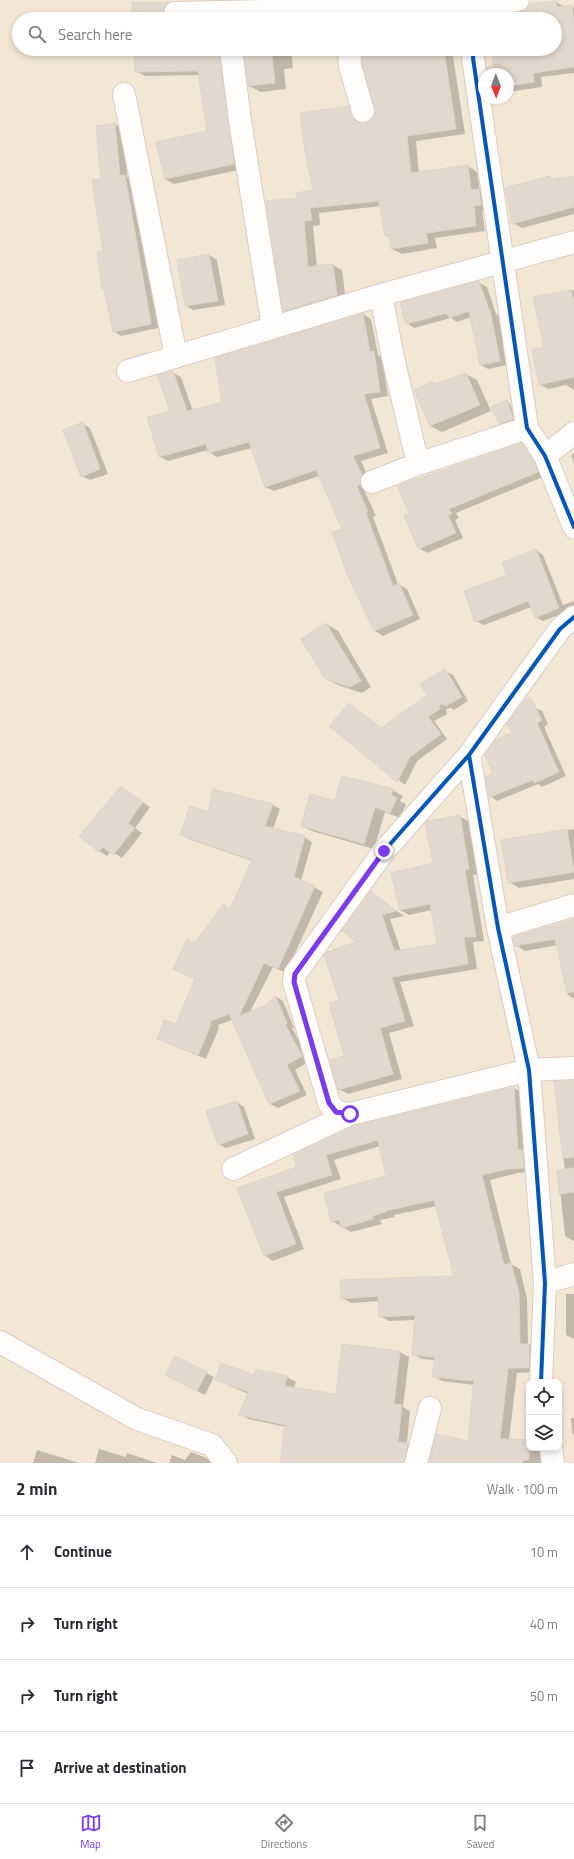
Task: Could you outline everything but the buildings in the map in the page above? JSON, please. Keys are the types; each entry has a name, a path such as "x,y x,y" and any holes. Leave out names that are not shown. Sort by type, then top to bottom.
{"street":[{"path":"390,12 478,8 518,0"},
{"path":"232,56 240,121 274,327"},
{"path":"349,56 350,66 363,111"},
{"path":"473,56 527,428 545,456 574,527"},
{"path":"124,94 176,356"},
{"path":"128,371 381,295 574,242"},
{"path":"381,295 393,358 418,464"},
{"path":"372,482 418,464 527,428"},
{"path":"545,456 574,433"},
{"path":"350,1114 336,1112 329,1103 294,982 295,974 384,851 470,754 560,628 574,617"},
{"path":"470,754 498,928 529,1070 545,1283 541,1379"},
{"path":"498,928 574,905"},
{"path":"233,1169 350,1114 529,1070 574,1068"},
{"path":"545,1283 574,1274"},
{"path":"0,1342 137,1419 212,1445 226,1463"},
{"path":"416,1463 430,1408"},
{"path":"551,1451 553,1463"}],"shaded area":[{"path":"0,0 574,0 574,1463 0,1463"}],"cycle path":[{"path":"473,56 527,428 545,456 574,527"},
{"path":"350,1114 336,1112 329,1103 294,982 295,974 384,851 469,755 560,629 574,617"},
{"path":"469,755 498,928 529,1070 545,1283 541,1379"}],"route":[{"path":"350,1114 336,1112 329,1103 294,982 295,974 384,851"}]}
